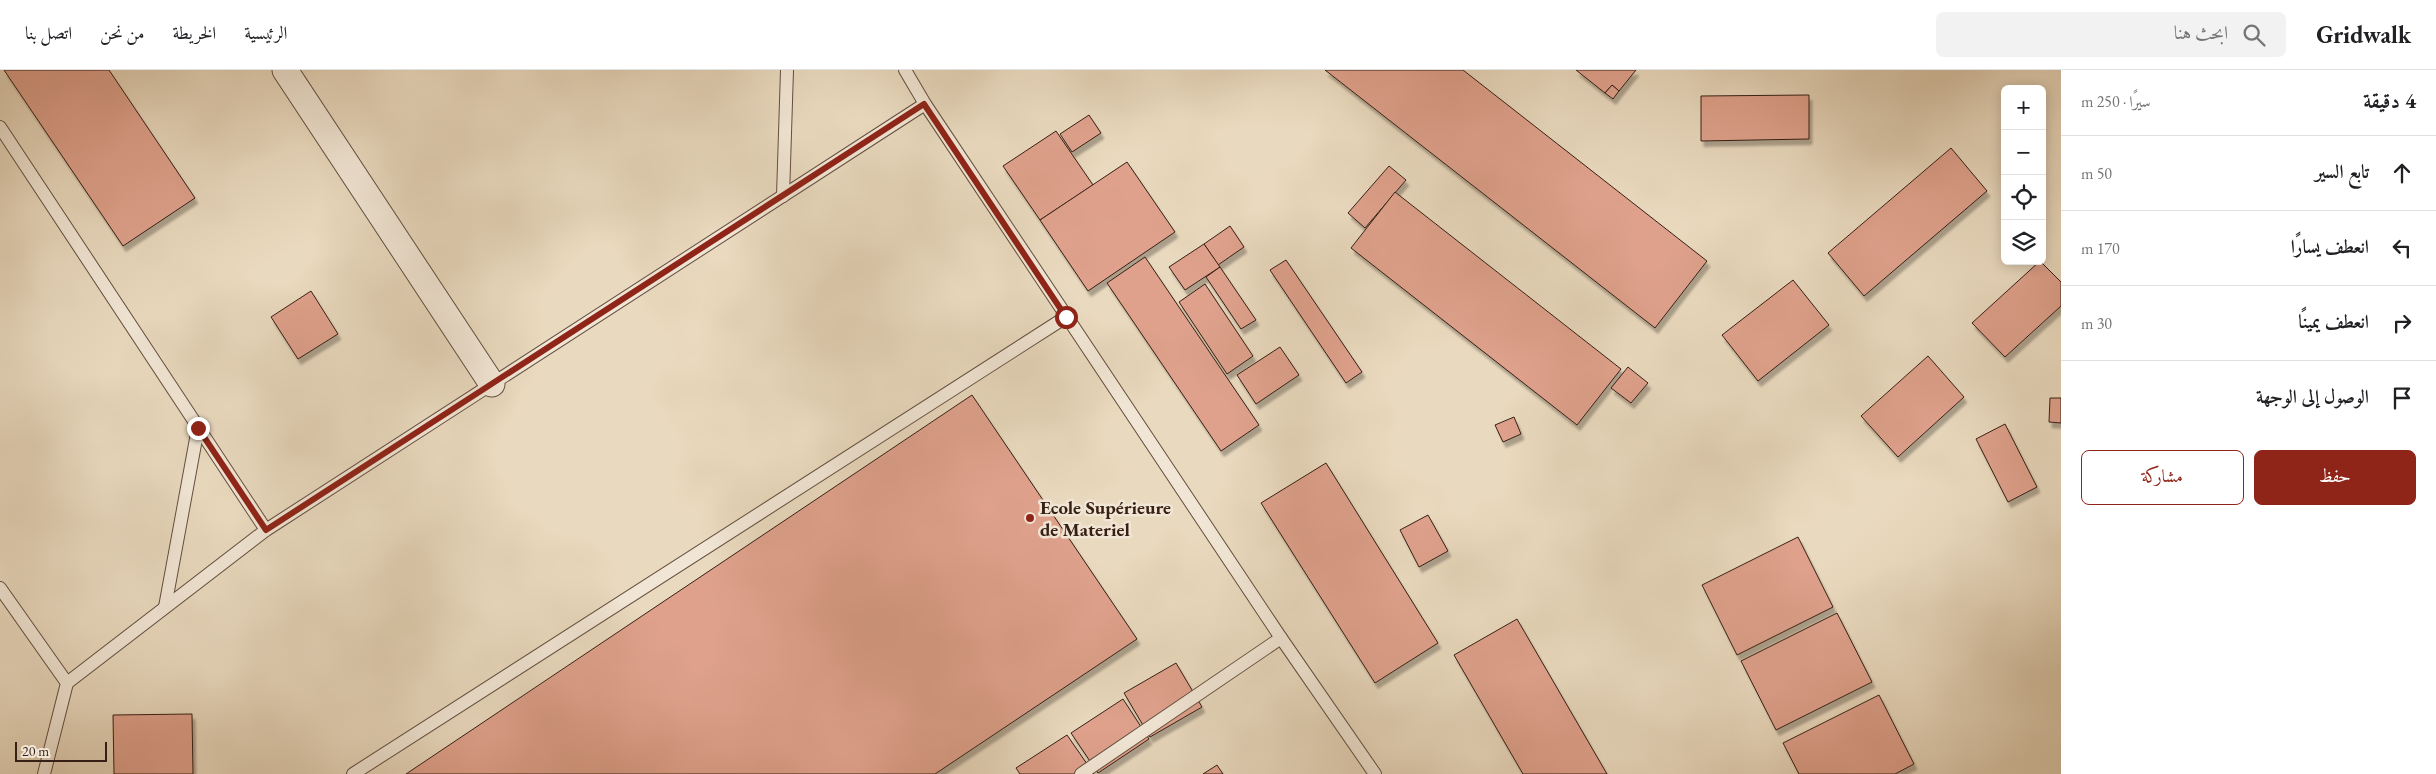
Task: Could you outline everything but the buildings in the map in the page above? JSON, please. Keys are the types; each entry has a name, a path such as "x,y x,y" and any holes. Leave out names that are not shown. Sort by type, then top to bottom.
{"street":[{"path":"285,70 492,384"}],"lane":[{"path":"784,196 787,70"},
{"path":"905,70 924,104 1066,317 1281,638 1375,774"},
{"path":"44,774 67,682 266,530 924,104"},
{"path":"0,127 266,530"},
{"path":"353,774 1066,317"},
{"path":"165,607 198,428"},
{"path":"0,588 67,682"},
{"path":"1081,774 1281,638"}],"place":[{"name":"Ecole Supérieure de Materiel","path":"1030,518"}],"route":[{"path":"198,428 266,530 924,104 1066,317"}]}
